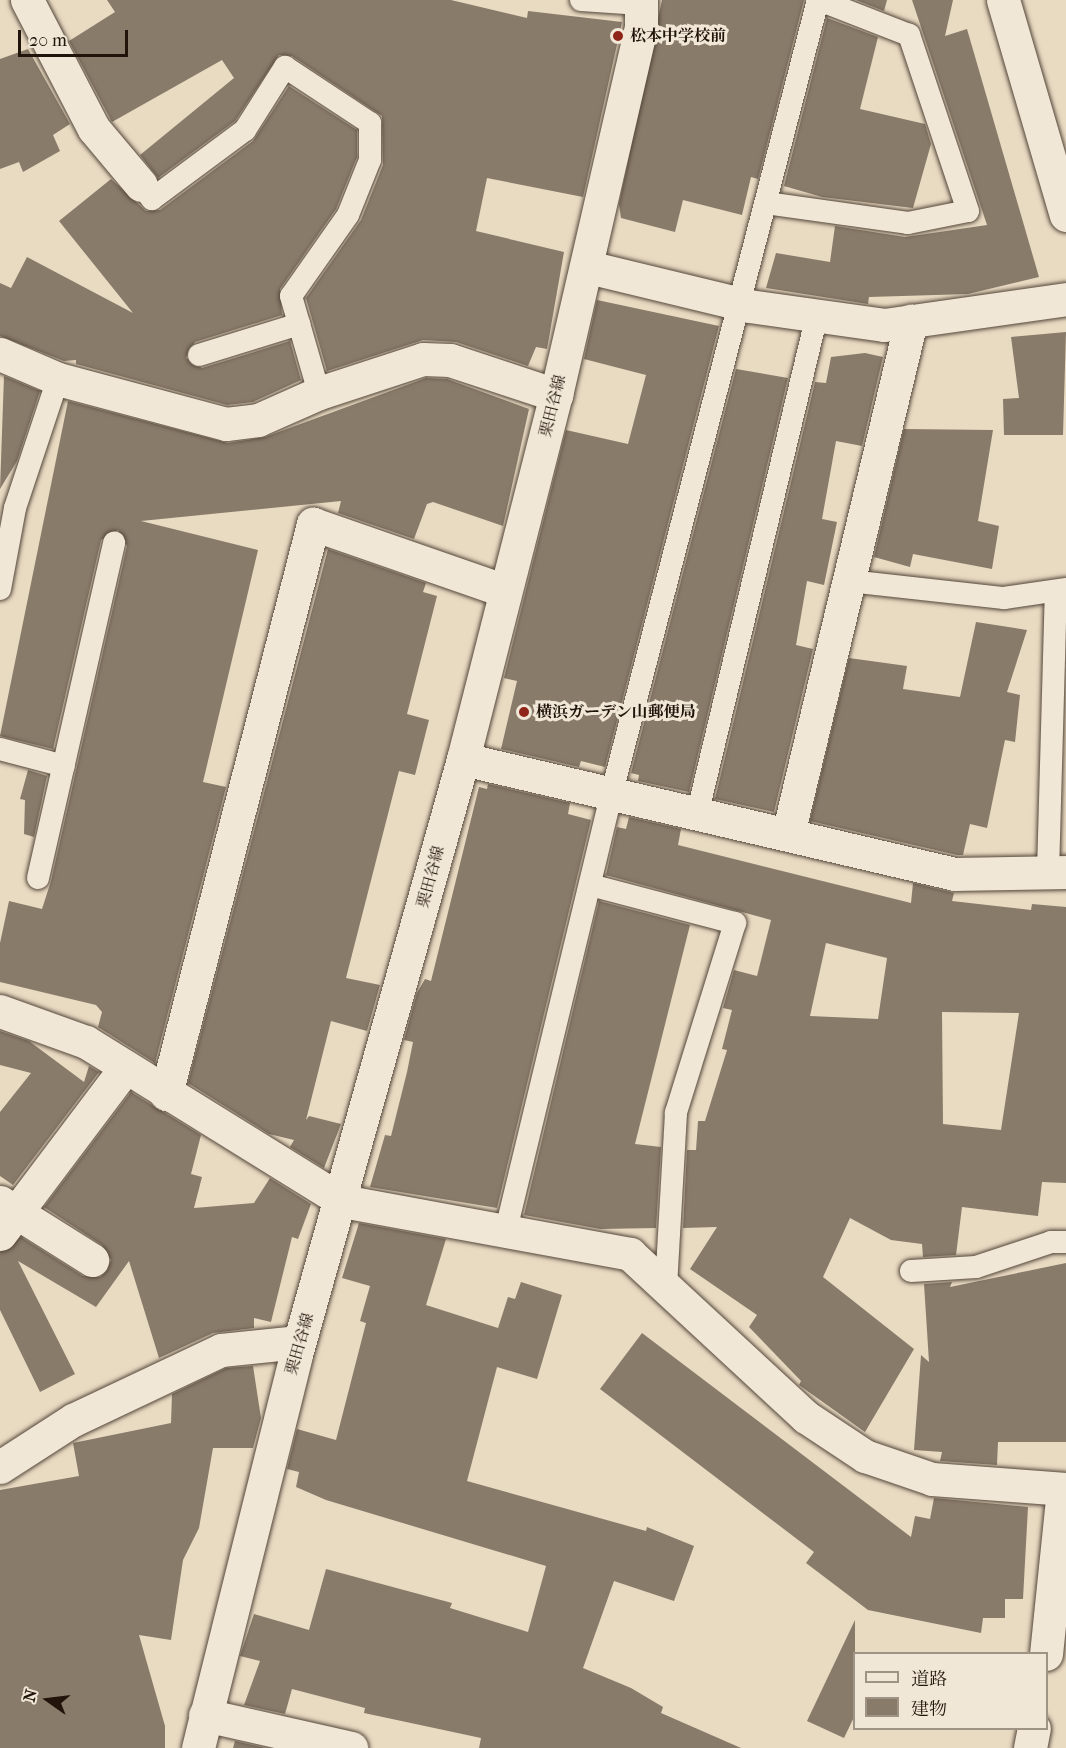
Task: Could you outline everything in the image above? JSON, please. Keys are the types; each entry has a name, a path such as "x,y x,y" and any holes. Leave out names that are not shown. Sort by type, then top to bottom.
{"street":[{"path":"27,0 94,129 141,185"},
{"path":"1003,0 1066,215"},
{"name":"栗田谷線","path":"198,1748 299,1342 342,1201 463,759 556,395 588,267 641,2"},
{"path":"588,267 741,304 884,325 1066,299"},
{"path":"789,834 911,321"},
{"path":"0,354 58,379 226,424 258,420 319,393 423,359 450,360 556,395"},
{"path":"166,1094 314,524 505,591"},
{"path":"463,759 698,812 955,874 1057,873"},
{"path":"0,1011 76,1037 342,1201 505,1234 618,1248 666,1284 806,1417 865,1456 932,1479 1064,1489 1047,1652"},
{"path":"92,1260 5,1216 124,1068"},
{"path":"0,1467 73,1420 210,1354 299,1342"},
{"path":"205,1714 351,1748"},
{"path":"1030,1748 1034,1730"}],"lane":[{"path":"581,0 641,2"},
{"path":"505,1234 612,792 741,304 766,203 818,0 909,35 968,211 908,223 766,203"},
{"path":"141,185 152,199 245,130 285,67 370,123 370,160 348,215 291,296 319,393"},
{"path":"698,812 817,315"},
{"path":"199,355 299,324"},
{"path":"0,589 15,508 58,379"},
{"path":"38,878 114,543"},
{"path":"849,581 1004,598 1061,590 1057,873"},
{"path":"0,749 64,766"},
{"path":"590,885 735,923 676,1113 666,1284"},
{"path":"911,1271 976,1267 1051,1242 1066,1242"}],"building":[{"path":"107,0 451,0 527,18 528,11 622,22 583,197 487,178 476,231 564,252 547,349 536,347 528,366 456,342 423,340 327,371 306,298 361,220 383,165 382,116 292,56 279,55 235,121 158,178 140,155 234,78 222,60 112,122 69,41 115,12"},
{"path":"662,0 804,0 758,179 751,177 742,215 683,200 675,232 621,218 619,204"},
{"path":"856,0 887,0 884,11"},
{"path":"912,0 953,0 945,36 967,29 1039,277 968,294 869,297 868,304 766,288 776,253 830,262 835,226 905,237 987,225"},
{"path":"827,18 878,37 860,109 925,124 931,144 913,208 822,197 784,186"},
{"path":"28,49 70,124 53,135 60,151 23,172 19,162 0,169 0,59"},
{"path":"289,86 357,130 357,157 336,209 280,289 282,315 195,342 186,358 202,368 290,341 301,380 253,402 227,405 76,364 76,360 64,361 0,336 0,283 11,288 27,257 133,313 59,221 111,179 146,211 160,210 253,141"},
{"path":"597,300 719,326 605,767 581,761 579,767 501,749 517,681 504,678 566,430 628,444 646,375 584,359"},
{"path":"1066,332 1063,435 1004,435 1003,399 1019,398 1011,337"},
{"path":"865,353 883,357 862,446 836,441 822,519 837,522 824,585 807,581 796,645 813,649 774,812 715,799 815,382 826,383 831,357"},
{"path":"736,369 788,378 689,792 638,781 639,775 631,773"},
{"path":"4,376 40,391 17,461 0,489"},
{"path":"426,378 447,379 529,409 503,526 433,502 427,504 414,539 338,513 341,501 141,521 258,550 203,782 226,787 155,1063 98,1027 102,1012 96,1005 0,982 0,943 9,901 42,909 51,881 127,546 118,530 101,540 53,749 0,736 68,401 228,443 265,437"},
{"path":"904,429 993,430 978,521 999,526 992,569 913,554 910,567 874,557"},
{"path":"328,549 426,583 423,592 437,596 407,714 429,720 415,775 399,771 346,978 380,985 367,1031 331,1021 306,1120 309,1116 341,1124 324,1168 290,1147 294,1140 269,1134 188,1083"},
{"path":"976,622 1027,630 1007,692 1020,695 1015,742 1005,740 987,828 970,824 963,855 957,855 810,821 849,658 907,666 903,689 960,697"},
{"path":"28,770 47,776 34,837 24,834 25,800 20,799"},
{"path":"488,784 570,803 568,814 591,820 497,1208 370,1187 385,1135 391,1136 407,1072 413,1042 404,1040 417,993 425,979 431,981 479,787 487,789"},
{"path":"629,817 681,829 678,845 911,903 913,883 954,893 952,901 1031,910 1032,904 1066,907 1066,1183 1042,1182 1038,1216 962,1207 956,1255 923,1257 922,1244 891,1240 850,1218 823,1277 914,1349 865,1432 799,1385 801,1381 749,1327 757,1315 690,1269 717,1227 683,1228 687,1150 696,1150 698,1121 705,1121 727,1050 722,1049 732,1010 723,1008 734,970 757,976 771,920 606,875 617,827 626,829","holes":["826,943 887,958 878,1019 810,1016","942,1012 1019,1013 1001,1130 943,1124"]},
{"path":"599,901 690,925 635,1144 661,1147 656,1228 600,1229 524,1215"},
{"path":"0,1031 29,1041 84,1082 89,1066 99,1072 13,1185 0,1176 0,1112 31,1073 0,1065"},
{"path":"131,1092 201,1135 191,1174 202,1177 194,1208 254,1203 270,1178 311,1204 298,1239 292,1237 271,1322 254,1318 254,1328 213,1333 159,1358 129,1261 96,1307 18,1261 75,1374 40,1392 0,1310 0,1252 21,1237 83,1276 100,1277 107,1270 111,1260 102,1245 44,1207"},
{"path":"359,1223 446,1239 426,1305 498,1328 508,1297 515,1299 521,1282 562,1295 537,1379 497,1367 467,1481 646,1531 647,1527 694,1546 674,1601 614,1581 583,1668 631,1688 663,1707 661,1713 741,1748 479,1748 481,1738 364,1713 365,1708 292,1689 285,1714 244,1705 260,1661 240,1656 254,1614 309,1630 326,1569 452,1603 450,1608 528,1632 546,1566 326,1500 296,1487 299,1472 287,1469 297,1429 336,1440 366,1323 360,1321 370,1286 342,1278"},
{"path":"1066,1263 1066,1442 998,1442 997,1465 940,1461 942,1452 914,1450 921,1355 929,1362 924,1284 952,1282 950,1287"},
{"path":"642,1333 911,1537 915,1516 930,1519 934,1498 1028,1507 1023,1599 1005,1599 1005,1618 983,1618 981,1633 868,1610 806,1563 814,1552 600,1389"},
{"path":"253,1366 261,1418 253,1448 213,1448 199,1528 183,1560 171,1640 139,1635 165,1726 165,1748 0,1748 0,1490 79,1476 73,1443 171,1423 172,1394 226,1368"},
{"path":"855,1620 853,1719 844,1738 807,1721"},
{"path":"235,1741 266,1748 233,1748"}],"place":[{"name":"松本中学校前","path":"618,36"},
{"name":"横浜ガーデン山郵便局","path":"524,712"}]}
